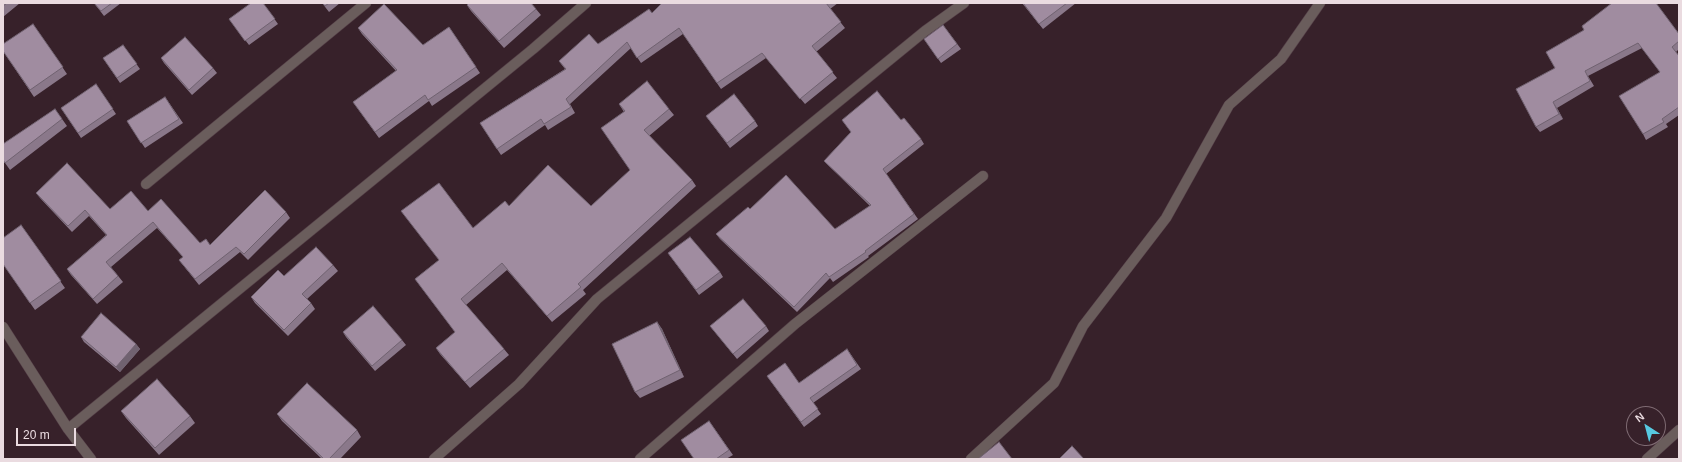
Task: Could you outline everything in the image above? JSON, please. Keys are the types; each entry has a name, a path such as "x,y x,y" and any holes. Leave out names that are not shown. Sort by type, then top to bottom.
{"street":[{"path":"146,184 366,3"},
{"path":"68,429 526,54 586,3"},
{"path":"434,459 519,384 597,299 925,32 964,3"},
{"path":"971,459 1054,382 1084,326 1166,218 1229,105 1281,59 1320,3"},
{"path":"640,459 794,324 983,176"},
{"path":"3,327 68,429 91,459"},
{"path":"1647,459 1679,430"}],"building":[{"path":"94,3 112,3 101,11"},
{"path":"251,3 263,3 275,19 245,41 229,19"},
{"path":"322,3 329,3 325,6"},
{"path":"469,3 531,3 536,9 499,41 467,5"},
{"path":"662,3 826,3 841,22 812,46 833,72 800,99 762,53 717,83 679,28 637,58 627,42 566,99 571,107 544,124 541,119 497,149 480,123 566,69 559,61 589,34 598,44 649,9 652,13"},
{"path":"1023,3 1067,3 1039,24"},
{"path":"1612,3 1656,3 1679,34 1679,41 1672,47 1679,56 1679,107 1662,119 1664,122 1643,134 1619,96 1660,72 1638,43 1585,71 1590,81 1553,102 1559,114 1536,127 1516,89 1555,68 1546,52 1584,30 1582,26"},
{"path":"384,4 423,45 449,27 476,67 428,100 425,95 375,132 353,102 397,70 358,28"},
{"path":"33,24 63,67 30,90 3,51 3,44"},
{"path":"943,25 957,44 938,59 924,39"},
{"path":"185,37 213,68 189,90 161,58"},
{"path":"123,45 137,64 117,78 103,58"},
{"path":"647,81 669,109 644,130 692,180 578,284 581,287 547,316 502,263 461,299 504,349 465,382 436,348 455,332 415,279 439,260 401,211 439,183 473,228 505,201 509,206 548,165 591,206 630,170 601,128 625,111 619,104"},
{"path":"96,84 113,109 78,133 61,108"},
{"path":"877,91 901,120 904,118 921,139 883,169 914,214 865,251 866,252 829,277 826,273 794,307 716,234 748,207 750,209 786,175 835,229 871,205 824,161 851,132 842,120"},
{"path":"734,94 755,121 727,143 706,116"},
{"path":"165,97 179,119 141,143 127,121"},
{"path":"55,109 62,119 5,163 3,160 3,144"},
{"path":"67,163 110,209 131,191 148,211 161,199 200,243 206,239 210,245 265,190 286,212 244,254 236,247 195,279 179,260 183,257 153,222 106,262 118,276 93,299 67,269 107,235 85,210 68,226 36,193"},
{"path":"21,225 61,281 30,303 3,264 3,238"},
{"path":"690,237 720,272 696,290 668,253"},
{"path":"316,247 333,265 302,294 311,303 284,330 251,297 278,270 284,276"},
{"path":"743,299 766,326 733,354 710,326"},
{"path":"373,306 402,340 372,366 343,332"},
{"path":"101,313 136,344 116,367 81,337"},
{"path":"657,322 680,370 635,392 612,344"},
{"path":"847,349 857,365 810,398 818,409 801,422 767,376 785,363 799,383"},
{"path":"157,379 190,416 155,448 121,411"},
{"path":"307,383 357,430 329,459 324,459 277,414"},
{"path":"709,421 729,450 716,459 694,459 681,440"},
{"path":"999,442 1012,459 978,459"},
{"path":"1072,446 1084,459 1059,459"}]}
